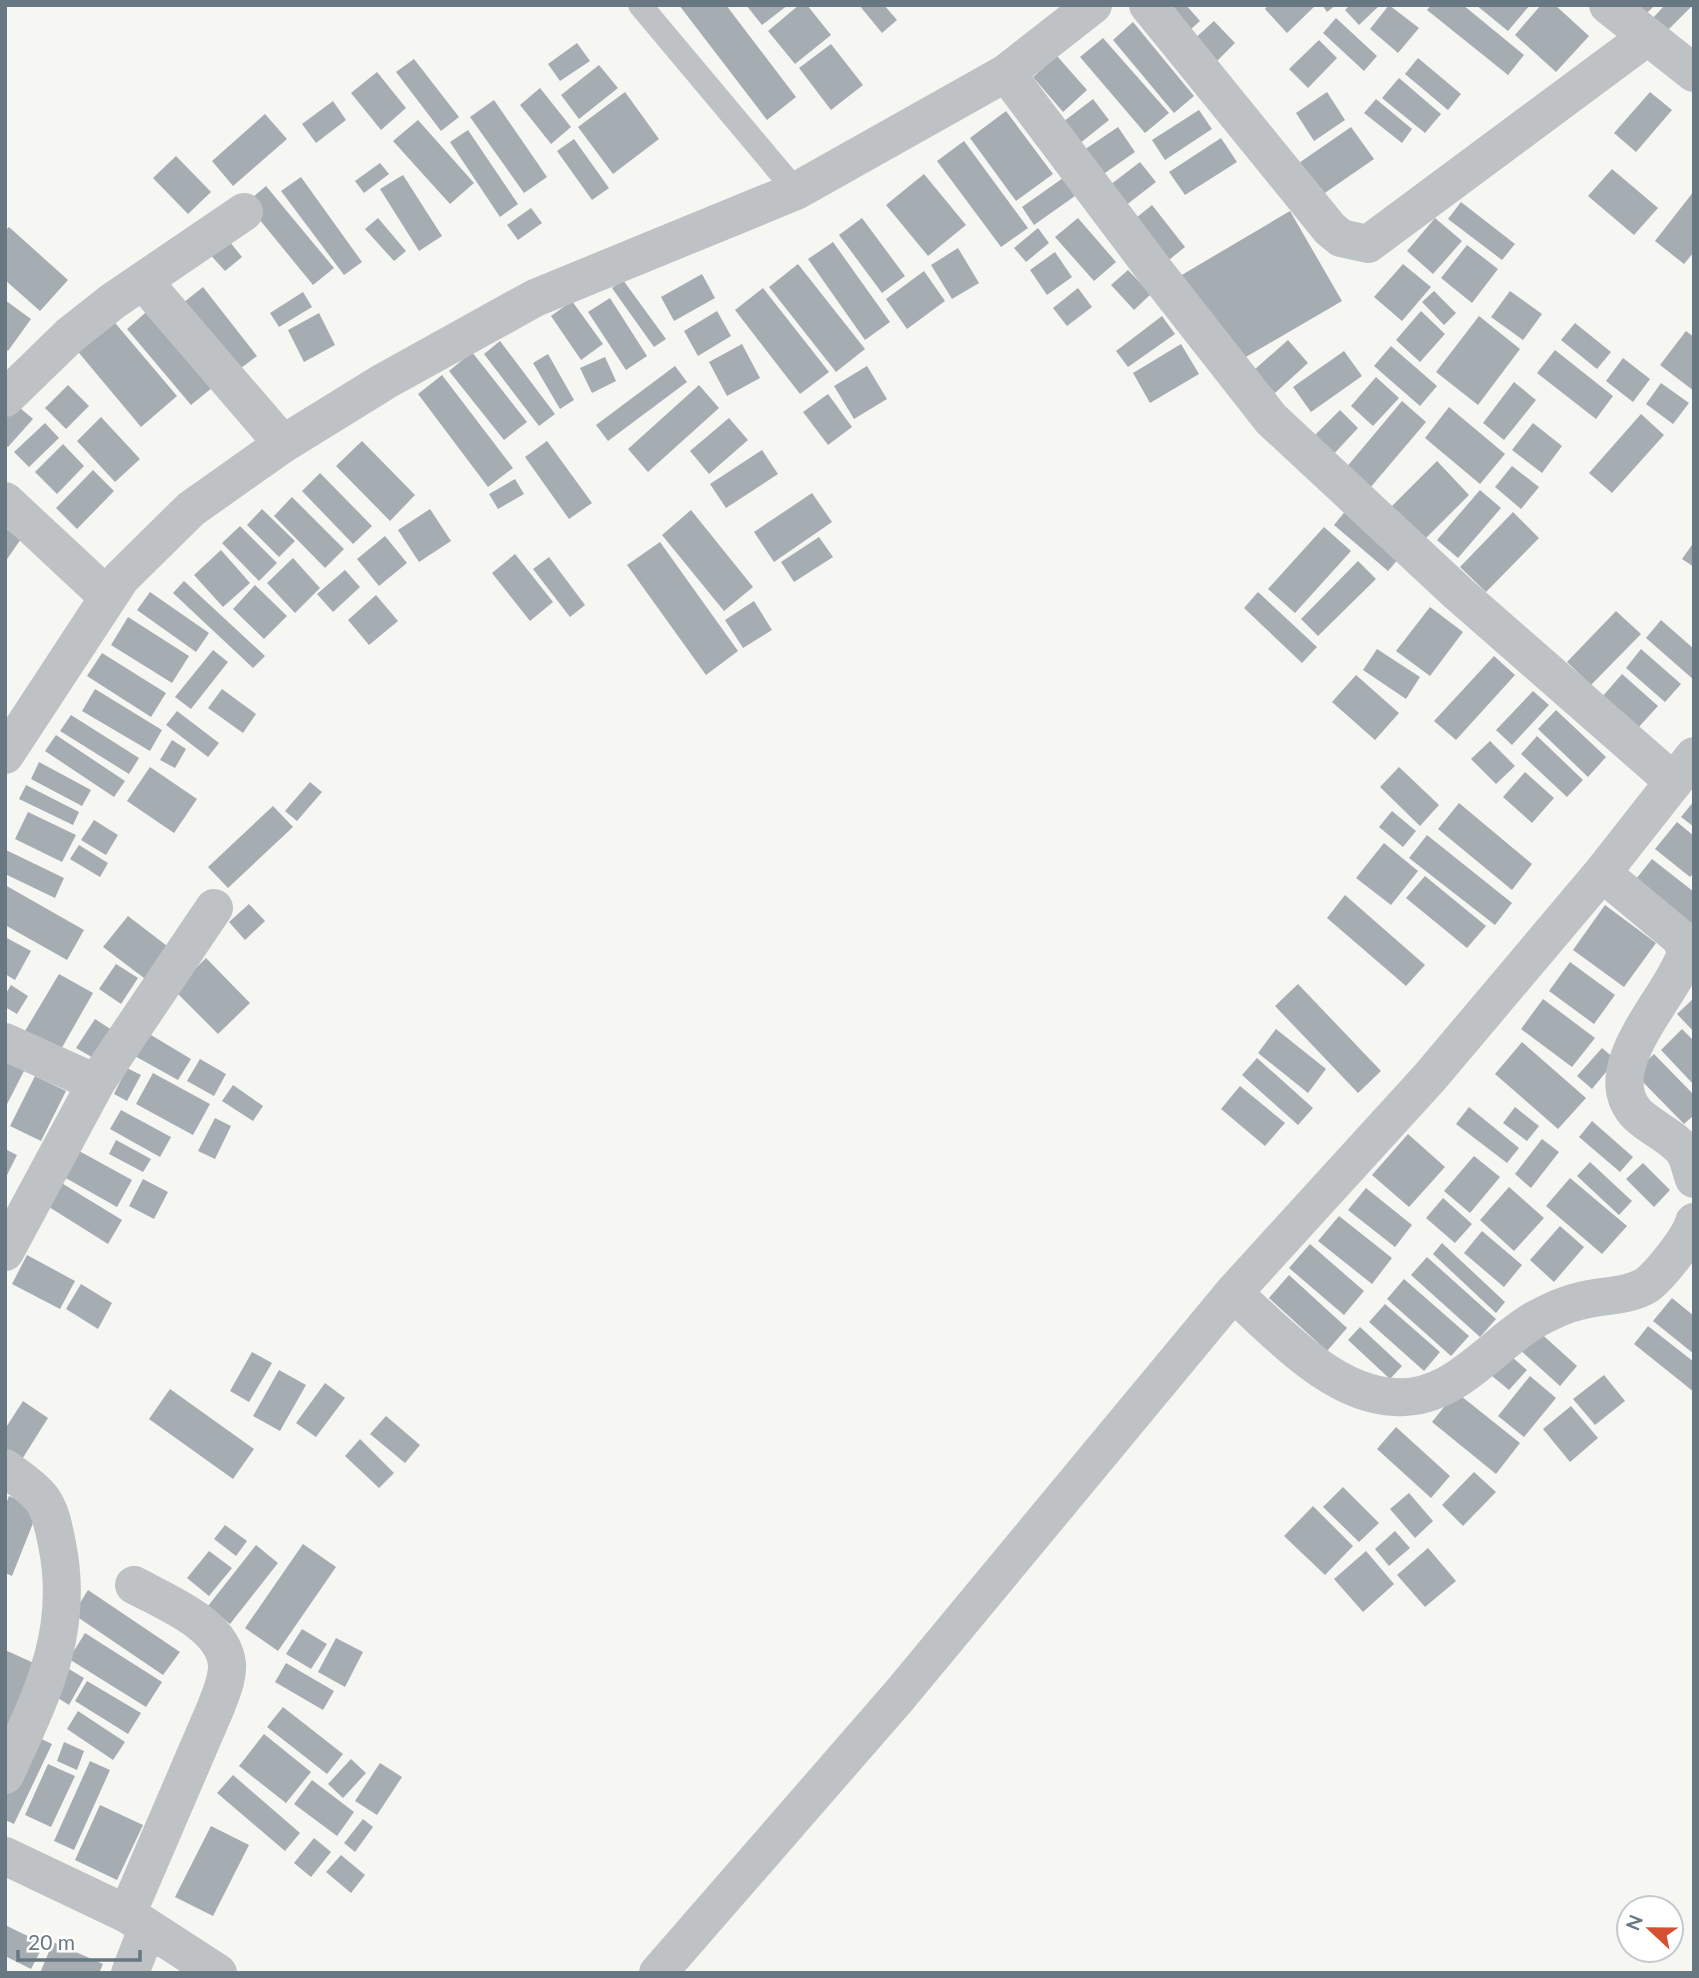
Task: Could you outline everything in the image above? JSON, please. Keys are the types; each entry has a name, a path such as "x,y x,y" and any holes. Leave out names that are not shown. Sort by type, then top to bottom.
{"street":[{"path":"5,755 107,596 191,509 283,444 385,381 535,298 796,191 1006,73 1093,5"},
{"path":"1148,5 1330,229 1341,238 1368,244 1647,37"},
{"path":"1608,5 1647,37 1689,60"},
{"path":"658,1973 899,1696 1233,1293 1430,1077 1602,873 1684,769 1458,593 1271,419 1158,275 1006,73"},
{"path":"5,398 71,335 143,281 244,212"},
{"path":"143,281 283,444"},
{"path":"5,501 107,596"},
{"path":"1602,873 1679,937 1687,950 1684,965 1653,1010 1632,1052 1624,1088 1634,1111 1684,1152 1694,1179"},
{"path":"5,1252 96,1083 214,908"},
{"path":"5,1042 96,1083"},
{"path":"1233,1293 1328,1374 1358,1388 1395,1398 1422,1395 1473,1370 1535,1319 1579,1301 1637,1290 1649,1283 1686,1238 1694,1222"},
{"path":"5,1468 35,1491 47,1508 62,1569 62,1609 55,1655 37,1706 5,1774"},
{"path":"130,1973 137,1922 227,1673 224,1654 210,1632 180,1610 134,1585"},
{"path":"5,1856 137,1922 218,1973"}],"lane":[{"path":"639,5 796,191"}],"building":[{"path":"679,5 726,5 796,97 767,120"},
{"path":"746,5 788,5 762,25"},
{"path":"799,5 807,5 831,35 795,64 768,31"},
{"path":"859,5 884,5 897,20 882,33"},
{"path":"1153,5 1186,5 1200,21 1182,37"},
{"path":"1268,5 1316,5 1287,33 1265,9"},
{"path":"1322,5 1336,5 1327,12"},
{"path":"1350,5 1380,5 1359,25 1345,10"},
{"path":"1389,5 1419,28 1398,53 1370,29"},
{"path":"1431,5 1463,5 1524,55 1508,75 1427,10"},
{"path":"1476,5 1530,5 1508,31"},
{"path":"1541,5 1555,5 1589,36 1556,72 1515,35"},
{"path":"1624,5 1655,5 1639,21"},
{"path":"1665,5 1693,5 1666,32 1652,19"},
{"path":"1336,18 1377,56 1364,71 1323,33"},
{"path":"1214,21 1235,43 1213,65 1191,42"},
{"path":"1133,22 1194,96 1174,113 1113,40"},
{"path":"1103,38 1169,113 1145,133 1080,57"},
{"path":"1319,40 1337,58 1308,88 1289,69"},
{"path":"577,43 590,61 560,81 548,64"},
{"path":"831,44 863,85 831,110 799,68"},
{"path":"1057,56 1087,90 1063,112 1033,77"},
{"path":"1418,58 1461,94 1448,110 1405,74"},
{"path":"414,59 459,117 441,131 396,72"},
{"path":"599,65 618,88 579,119 561,95"},
{"path":"377,72 406,108 381,130 351,93"},
{"path":"1399,78 1441,114 1425,133 1382,98"},
{"path":"540,88 571,127 551,144 520,105"},
{"path":"625,92 659,139 613,174 578,127"},
{"path":"1327,92 1345,120 1314,141 1296,113"},
{"path":"1650,92 1672,110 1636,152 1614,133"},
{"path":"1093,99 1109,120 1079,144 1063,122"},
{"path":"1376,99 1412,129 1402,143 1364,113"},
{"path":"494,100 547,177 524,193 470,117"},
{"path":"333,101 346,120 316,143 302,124"},
{"path":"1199,110 1212,129 1165,160 1152,140"},
{"path":"1006,111 1053,174 1016,201 970,138"},
{"path":"265,114 287,139 233,186 212,161"},
{"path":"418,120 474,183 450,204 393,141"},
{"path":"1118,127 1135,152 1102,175 1084,150"},
{"path":"1351,127 1374,159 1319,197 1296,165"},
{"path":"468,130 518,204 500,217 450,142"},
{"path":"1221,138 1237,162 1185,195 1169,172"},
{"path":"574,139 609,188 592,200 557,151"},
{"path":"964,141 1028,228 1001,247 937,161"},
{"path":"176,156 211,192 188,214 153,178"},
{"path":"1140,162 1156,182 1125,206 1110,185"},
{"path":"380,163 389,174 364,193 355,181"},
{"path":"1612,169 1658,208 1634,235 1588,196"},
{"path":"924,174 966,225 928,256 886,205"},
{"path":"403,175 442,236 419,251 380,189"},
{"path":"301,177 362,262 344,275 281,191"},
{"path":"1063,178 1075,196 1034,225 1022,207"},
{"path":"266,186 334,268 313,285 246,203"},
{"path":"1694,191 1694,252 1684,264 1655,241"},
{"path":"1461,202 1515,244 1502,260 1448,219"},
{"path":"1152,205 1185,247 1159,268 1126,226"},
{"path":"531,208 542,223 518,240 507,225"},
{"path":"1290,211 1342,301 1232,365 1180,276"},
{"path":"378,218 406,251 394,261 365,229"},
{"path":"862,218 905,276 882,293 839,235"},
{"path":"1078,218 1116,262 1094,281 1055,237"},
{"path":"1435,218 1462,241 1433,274 1407,251"},
{"path":"9,227 68,280 40,311 5,280 5,231"},
{"path":"1038,228 1049,243 1026,262 1014,248"},
{"path":"225,236 242,257 225,271 207,251"},
{"path":"833,242 890,322 865,340 808,259"},
{"path":"1467,245 1498,269 1472,303 1441,278"},
{"path":"958,248 979,283 952,299 931,265"},
{"path":"1055,252 1072,277 1047,295 1030,270"},
{"path":"798,264 865,349 836,372 769,287"},
{"path":"1403,264 1431,287 1402,321 1374,297"},
{"path":"1128,270 1151,294 1134,310 1111,285"},
{"path":"924,271 945,301 907,329 886,299"},
{"path":"702,274 715,298 674,321 661,297"},
{"path":"623,280 666,339 654,347 612,288"},
{"path":"203,287 257,356 237,371 183,303"},
{"path":"763,288 829,372 800,394 735,310"},
{"path":"1078,288 1092,307 1067,326 1053,308"},
{"path":"1434,291 1456,313 1444,325 1422,302"},
{"path":"1510,291 1542,314 1523,340 1491,317"},
{"path":"303,292 312,307 279,327 270,313"},
{"path":"610,298 647,356 626,370 588,312"},
{"path":"5,300 31,319 8,351 5,348"},
{"path":"572,301 603,344 581,360 551,316"},
{"path":"153,306 218,383 191,405 127,329"},
{"path":"105,311 177,396 141,427 69,341"},
{"path":"717,311 731,336 698,356 684,331"},
{"path":"1421,311 1445,334 1420,362 1396,340"},
{"path":"319,313 335,345 304,362 288,330"},
{"path":"1162,316 1175,334 1128,367 1116,351"},
{"path":"1479,316 1520,349 1478,405 1436,372"},
{"path":"1575,323 1611,352 1597,369 1561,340"},
{"path":"1686,331 1694,337 1694,391 1660,365"},
{"path":"1288,340 1308,363 1275,393 1254,370"},
{"path":"500,341 555,414 539,426 484,354"},
{"path":"742,344 760,378 727,396 709,362"},
{"path":"1181,344 1199,374 1150,403 1133,373"},
{"path":"1391,346 1437,386 1420,406 1374,366"},
{"path":"1555,350 1613,396 1596,419 1537,373"},
{"path":"1344,351 1362,376 1311,412 1293,387"},
{"path":"472,352 527,422 504,440 449,371"},
{"path":"548,354 574,400 560,409 533,363"},
{"path":"605,357 616,381 592,393 580,368"},
{"path":"1623,358 1650,379 1633,402 1606,381"},
{"path":"675,366 687,382 608,441 596,425"},
{"path":"867,366 887,399 854,419 834,386"},
{"path":"442,375 513,468 488,487 418,394"},
{"path":"1376,377 1399,398 1373,426 1351,406"},
{"path":"1514,382 1536,400 1504,440 1483,423"},
{"path":"1661,383 1689,403 1673,424 1646,404"},
{"path":"68,385 89,406 66,429 45,408"},
{"path":"699,385 719,408 648,472 628,449"},
{"path":"828,394 852,427 828,445 803,412"},
{"path":"12,401 33,419 8,447 5,445 5,409"},
{"path":"1402,401 1426,422 1364,495 1340,475"},
{"path":"1449,407 1505,454 1480,484 1425,438"},
{"path":"1340,410 1358,428 1331,457 1312,438"},
{"path":"1641,414 1664,435 1612,493 1589,473"},
{"path":"101,417 140,459 115,482 77,441"},
{"path":"729,418 748,440 709,474 690,451"},
{"path":"45,423 59,438 29,467 14,452"},
{"path":"1533,423 1562,446 1542,473 1512,450"},
{"path":"362,441 415,495 390,521 336,466"},
{"path":"547,441 592,503 569,519 525,457"},
{"path":"63,444 84,466 57,494 35,472"},
{"path":"762,450 778,474 726,508 710,484"},
{"path":"1437,461 1469,495 1419,545 1386,512"},
{"path":"1512,466 1539,487 1521,509 1495,487"},
{"path":"93,470 114,491 77,529 56,508"},
{"path":"320,473 372,526 353,544 302,491"},
{"path":"515,479 524,494 498,509 489,494"},
{"path":"1480,490 1501,508 1458,558 1437,540"},
{"path":"812,493 832,522 774,562 754,532"},
{"path":"292,497 344,549 325,568 274,516"},
{"path":"1352,503 1406,550 1388,571 1334,525"},
{"path":"262,509 295,541 279,557 247,525"},
{"path":"430,509 451,541 419,562 398,530"},
{"path":"691,510 753,587 724,611 662,535"},
{"path":"1513,512 1539,538 1486,592 1460,567"},
{"path":"240,526 277,563 259,581 222,543"},
{"path":"1324,527 1351,551 1295,613 1268,589"},
{"path":"5,528 21,539 5,562"},
{"path":"385,536 407,563 379,586 357,559"},
{"path":"819,537 833,557 794,582 781,562"},
{"path":"660,542 738,651 706,675 627,565"},
{"path":"1694,542 1694,567 1682,559"},
{"path":"221,550 250,583 223,607 194,575"},
{"path":"515,554 553,602 530,621 492,573"},
{"path":"549,557 585,605 570,617 533,569"},
{"path":"293,558 320,588 295,613 267,583"},
{"path":"1358,561 1376,579 1318,636 1301,619"},
{"path":"345,570 360,587 333,612 317,594"},
{"path":"184,581 265,656 253,668 173,593"},
{"path":"255,585 287,616 264,639 233,609"},
{"path":"150,592 209,633 196,652 137,610"},
{"path":"1258,592 1317,647 1302,663 1244,608"},
{"path":"376,595 398,621 369,645 348,620"},
{"path":"754,601 772,630 743,648 725,620"},
{"path":"1430,607 1463,632 1430,676 1396,651"},
{"path":"1616,611 1641,634 1591,685 1567,662"},
{"path":"128,617 189,656 172,683 111,645"},
{"path":"1661,620 1694,649 1694,680 1646,638"},
{"path":"1377,649 1420,677 1406,699 1363,670"},
{"path":"1641,649 1681,684 1665,702 1626,668"},
{"path":"213,650 228,662 191,709 175,697"},
{"path":"102,653 166,693 151,717 87,676"},
{"path":"1494,656 1515,675 1456,740 1434,721"},
{"path":"1622,674 1658,706 1637,729 1602,697"},
{"path":"1356,675 1399,713 1375,740 1332,702"},
{"path":"95,689 162,730 150,751 82,711"},
{"path":"222,689 256,714 243,733 208,708"},
{"path":"1533,691 1549,705 1512,745 1496,730"},
{"path":"1556,710 1606,757 1588,777 1538,729"},
{"path":"177,711 219,743 208,757 166,725"},
{"path":"71,715 139,758 129,774 60,731"},
{"path":"56,735 125,781 114,797 45,751"},
{"path":"1537,736 1583,780 1567,797 1521,754"},
{"path":"172,740 186,749 175,768 160,760"},
{"path":"1490,741 1515,766 1496,784 1471,759"},
{"path":"39,762 91,790 82,806 31,779"},
{"path":"150,767 197,799 174,833 127,801"},
{"path":"1399,767 1439,805 1420,826 1380,787"},
{"path":"1525,772 1554,798 1532,823 1503,797"},
{"path":"310,782 322,792 297,821 285,811"},
{"path":"26,785 79,812 73,825 19,799"},
{"path":"1694,801 1694,827 1681,817"},
{"path":"1459,803 1532,864 1512,890 1438,829"},
{"path":"273,806 293,827 228,888 208,867"},
{"path":"1392,811 1416,831 1403,847 1379,827"},
{"path":"28,812 76,835 62,862 15,839"},
{"path":"94,820 118,835 106,855 81,840"},
{"path":"1677,822 1694,836 1694,873 1690,877 1655,849"},
{"path":"1427,835 1512,903 1495,925 1409,858"},
{"path":"1384,843 1418,871 1391,905 1356,878"},
{"path":"79,845 108,863 100,877 70,859"},
{"path":"6,850 64,878 55,898 5,874"},
{"path":"1652,859 1694,892 1694,933 1632,884"},
{"path":"1425,876 1486,926 1467,948 1406,898"},
{"path":"5,885 84,930 67,960 5,925"},
{"path":"1345,895 1425,965 1406,986 1327,918"},
{"path":"249,904 265,921 245,940 229,922"},
{"path":"1605,905 1656,943 1624,987 1573,950"},
{"path":"128,916 171,949 148,981 103,947"},
{"path":"5,937 31,951 15,980 5,974"},
{"path":"206,958 250,1003 218,1034 174,990"},
{"path":"1570,962 1615,995 1594,1024 1549,991"},
{"path":"116,964 138,978 121,1004 99,989"},
{"path":"59,974 93,993 60,1051 25,1031"},
{"path":"1298,984 1381,1071 1358,1093 1275,1006"},
{"path":"11,985 28,996 17,1014 5,1007 5,995"},
{"path":"1694,998 1694,1032 1677,1014"},
{"path":"1543,999 1595,1038 1572,1067 1521,1029"},
{"path":"95,1019 115,1032 97,1060 76,1048"},
{"path":"1276,1029 1326,1069 1308,1093 1258,1053"},
{"path":"1682,1029 1694,1041 1694,1085 1661,1050"},
{"path":"146,1032 191,1059 178,1080 133,1055"},
{"path":"1522,1042 1586,1098 1558,1129 1495,1074"},
{"path":"1602,1048 1616,1060 1592,1089 1577,1076"},
{"path":"1654,1054 1694,1095 1694,1115 1684,1124 1634,1073"},
{"path":"1257,1058 1313,1108 1298,1125 1242,1075"},
{"path":"5,1059 25,1069 5,1108"},
{"path":"200,1059 226,1074 214,1096 187,1081"},
{"path":"127,1068 141,1075 127,1101 114,1094"},
{"path":"153,1073 210,1104 193,1135 136,1104"},
{"path":"35,1076 66,1091 41,1141 10,1126"},
{"path":"233,1085 263,1106 253,1121 222,1101"},
{"path":"1240,1086 1285,1123 1265,1146 1221,1109"},
{"path":"1469,1107 1519,1148 1507,1163 1456,1124"},
{"path":"1515,1107 1539,1126 1527,1141 1503,1123"},
{"path":"121,1110 171,1137 160,1157 110,1129"},
{"path":"215,1118 231,1126 215,1159 198,1151"},
{"path":"1592,1121 1633,1157 1620,1172 1579,1137"},
{"path":"1408,1134 1445,1167 1409,1207 1372,1175"},
{"path":"1542,1139 1559,1152 1531,1188 1515,1174"},
{"path":"116,1140 151,1159 143,1172 109,1154"},
{"path":"70,1146 132,1180 117,1207 55,1172"},
{"path":"5,1149 17,1155 7,1175 5,1174"},
{"path":"1474,1156 1500,1177 1470,1213 1444,1191"},
{"path":"1590,1162 1632,1201 1619,1215 1577,1176"},
{"path":"1643,1163 1670,1190 1654,1207 1626,1179"},
{"path":"1570,1178 1627,1226 1602,1254 1546,1206"},
{"path":"55,1179 122,1220 108,1244 41,1202"},
{"path":"143,1179 168,1192 154,1219 129,1206"},
{"path":"1509,1187 1544,1218 1514,1251 1480,1220"},
{"path":"1366,1188 1412,1225 1395,1247 1348,1210"},
{"path":"1443,1198 1472,1224 1455,1243 1426,1218"},
{"path":"1339,1216 1392,1258 1372,1284 1318,1241"},
{"path":"1560,1226 1584,1247 1554,1282 1530,1260"},
{"path":"1482,1231 1522,1265 1504,1287 1464,1253"},
{"path":"1442,1243 1505,1302 1496,1313 1433,1254"},
{"path":"1310,1244 1364,1291 1344,1315 1289,1268"},
{"path":"27,1255 75,1281 60,1309 12,1284"},
{"path":"1427,1257 1496,1319 1480,1337 1411,1275"},
{"path":"1289,1275 1347,1328 1327,1351 1269,1298"},
{"path":"1404,1279 1469,1336 1451,1356 1387,1299"},
{"path":"81,1284 112,1303 98,1329 66,1309"},
{"path":"1672,1298 1694,1316 1694,1354 1653,1321"},
{"path":"1385,1304 1440,1352 1424,1371 1369,1322"},
{"path":"1648,1326 1694,1362 1694,1392 1634,1344"},
{"path":"1360,1327 1402,1366 1390,1379 1348,1340"},
{"path":"1536,1329 1577,1366 1560,1386 1519,1349"},
{"path":"1504,1350 1527,1370 1509,1390 1486,1371"},
{"path":"252,1352 272,1363 249,1402 230,1391"},
{"path":"279,1370 306,1385 280,1431 253,1416"},
{"path":"1604,1375 1625,1401 1595,1425 1573,1399"},
{"path":"1530,1376 1556,1398 1524,1437 1498,1416"},
{"path":"325,1383 345,1398 316,1437 296,1423"},
{"path":"170,1389 254,1449 233,1479 149,1419"},
{"path":"1456,1392 1520,1443 1496,1474 1432,1422"},
{"path":"23,1401 48,1418 19,1464 5,1454 5,1429"},
{"path":"1571,1406 1598,1438 1570,1462 1543,1429"},
{"path":"386,1416 420,1445 405,1463 370,1434"},
{"path":"1396,1427 1450,1476 1431,1498 1377,1449"},
{"path":"360,1439 394,1473 379,1488 345,1456"},
{"path":"1474,1472 1496,1492 1463,1526 1442,1505"},
{"path":"1343,1487 1379,1523 1359,1542 1323,1507"},
{"path":"1409,1493 1433,1521 1415,1538 1390,1509"},
{"path":"9,1496 39,1508 12,1576 5,1573 5,1506"},
{"path":"1313,1506 1353,1546 1325,1575 1284,1536"},
{"path":"225,1525 247,1541 236,1556 214,1539"},
{"path":"1395,1531 1410,1548 1389,1566 1375,1549"},
{"path":"303,1544 336,1567 278,1651 245,1628"},
{"path":"256,1545 278,1563 230,1624 208,1606"},
{"path":"1428,1548 1456,1581 1425,1607 1397,1575"},
{"path":"209,1551 232,1568 209,1596 187,1578"},
{"path":"1366,1551 1394,1584 1363,1612 1334,1579"},
{"path":"88,1590 180,1652 163,1675 73,1614"},
{"path":"302,1629 327,1644 311,1669 286,1654"},
{"path":"85,1633 162,1682 146,1707 69,1659"},
{"path":"336,1638 363,1652 345,1687 318,1672"},
{"path":"5,1650 36,1664 5,1734"},
{"path":"286,1663 334,1691 323,1710 275,1682"},
{"path":"62,1665 84,1678 69,1705 47,1691"},
{"path":"87,1681 141,1713 128,1734 75,1701"},
{"path":"283,1707 343,1754 327,1774 267,1727"},
{"path":"78,1711 125,1742 113,1760 67,1729"},
{"path":"264,1734 311,1772 286,1803 239,1766"},
{"path":"35,1736 52,1744 14,1824 5,1820 5,1796"},
{"path":"64,1742 84,1751 77,1770 57,1761"},
{"path":"351,1759 366,1773 343,1798 328,1784"},
{"path":"90,1761 110,1770 74,1850 54,1841"},
{"path":"380,1763 402,1777 377,1815 355,1801"},
{"path":"48,1764 75,1776 51,1827 25,1815"},
{"path":"233,1775 300,1833 285,1851 217,1793"},
{"path":"312,1780 354,1812 337,1836 294,1804"},
{"path":"100,1805 143,1825 117,1880 75,1860"},
{"path":"363,1819 373,1827 355,1852 344,1843"},
{"path":"211,1826 249,1845 213,1916 175,1897"},
{"path":"314,1838 331,1852 311,1877 294,1863"},
{"path":"341,1855 365,1875 351,1893 326,1872"},
{"path":"5,1925 44,1944 31,1969 5,1956"},
{"path":"53,1942 103,1964 99,1973 40,1973"}]}
